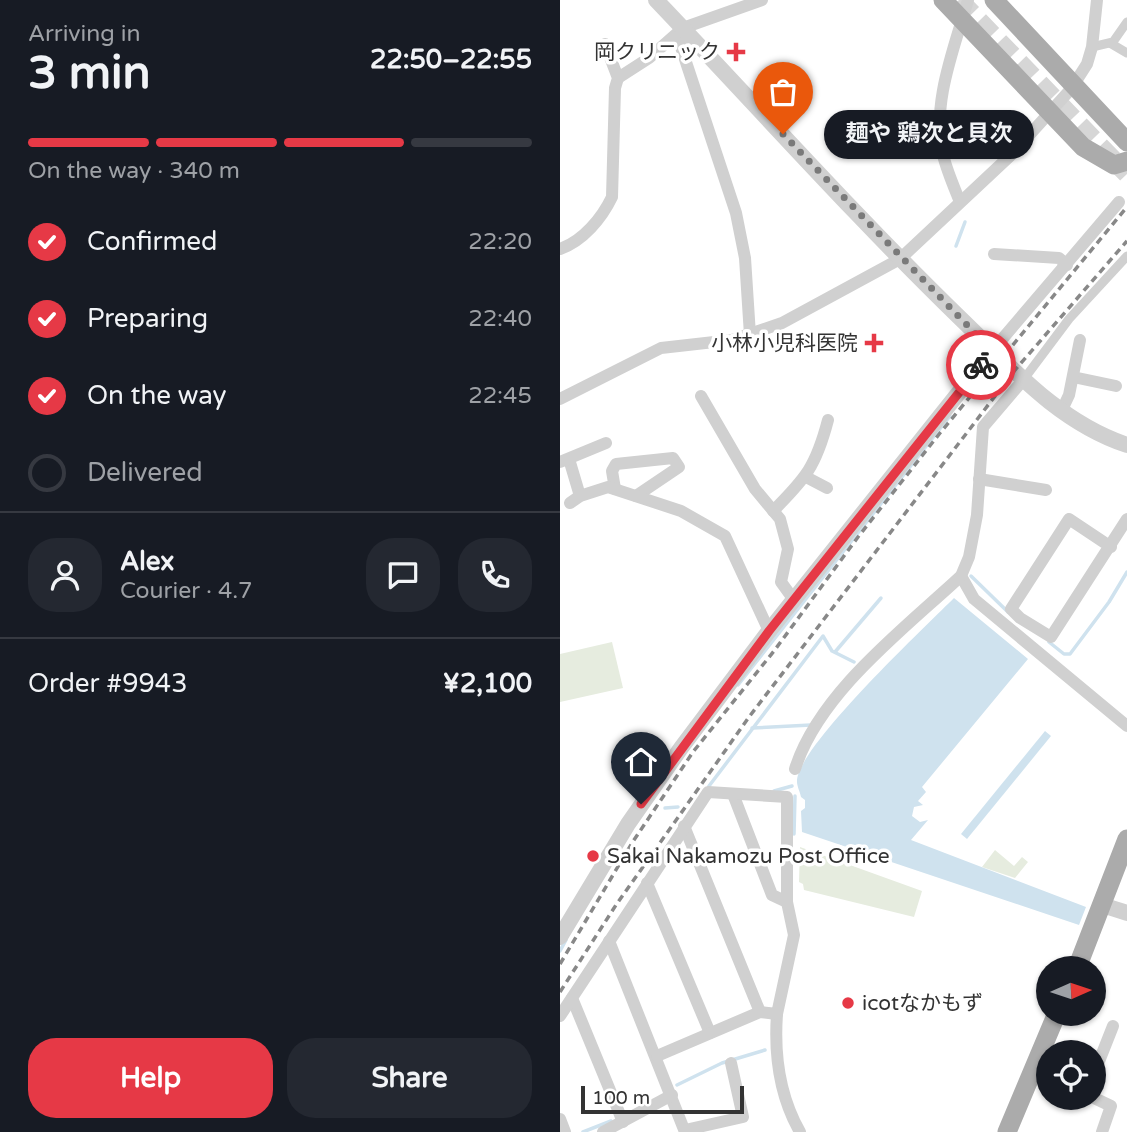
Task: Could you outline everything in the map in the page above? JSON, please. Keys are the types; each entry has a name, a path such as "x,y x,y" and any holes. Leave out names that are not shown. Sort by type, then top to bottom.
{"main road":[{"path":"943,0 1050,113 1095,155 1114,165 1127,161"},
{"path":"994,0 1125,138"},
{"path":"1082,956 1127,839"},
{"path":"1007,1132 1036,1082"}],"street":[{"path":"656,0 680,32 992,351 1061,412 1107,438 1127,445"},
{"path":"618,78 649,58 680,32 762,0"},
{"path":"960,202 944,156 940,116 968,0"},
{"path":"560,400 661,348 710,344 750,335 806,312 900,259 1013,154 1073,84 1087,64 1092,47 1097,0"},
{"path":"1092,47 1110,43 1127,22"},
{"path":"680,32 736,213 745,258 750,335"},
{"path":"1110,43 1127,53"},
{"path":"560,249 585,233 607,209 612,197 614,110 618,78 604,44"},
{"path":"560,937 655,783 769,631 992,351 1119,202"},
{"path":"994,254 1059,258 1067,265"},
{"path":"795,769 801,751 820,718 857,675 961,576 970,554 983,427 1024,379 1069,319 1127,256"},
{"path":"1061,412 1073,377 1080,340"},
{"path":"1073,377 1116,386"},
{"path":"701,396 726,443 780,519 787,541 781,582 794,600"},
{"path":"773,511 806,477 820,449 828,420"},
{"path":"606,443 564,460 575,499 608,486 681,511 725,536 769,631"},
{"path":"615,489 612,471 616,464 673,458 679,467 636,496"},
{"path":"806,477 827,488"},
{"path":"979,478 1046,489"},
{"path":"1111,547 1069,519 1011,608 1020,618 1051,636 1111,547 1127,519"},
{"path":"961,576 974,599"},
{"path":"942,592 959,591 974,599 1127,726"},
{"path":"560,1016 708,792 787,797 787,902 794,935 777,1014 775,1048 786,1107 800,1132"},
{"path":"733,794 772,895 787,902"},
{"path":"684,826 760,1012"},
{"path":"647,883 710,1033"},
{"path":"1102,905 1127,913"},
{"path":"609,941 685,1131 743,1117 731,1063"},
{"path":"572,998 623,1122"},
{"path":"657,1056 760,1012 777,1014"},
{"path":"1106,1044 1113,1026"},
{"path":"603,1132 672,1095"},
{"path":"1102,1132 1111,1106 1106,1104"},
{"path":"560,1119 565,1132"}],"shaded area":[{"path":"612,642 623,688 560,702 560,654"},
{"path":"800,847 922,891 914,917 804,890 803,884 799,882"},
{"path":"995,850 1014,866 1022,857 1028,862 1015,878 982,867"}],"water":[{"path":"954,598 1028,659 922,787 926,792 918,801 923,805 914,807 912,816 920,822 928,820 911,840 1086,907 1079,925 802,832 801,811 805,808 805,800 801,797 797,782 802,766 839,716"},
{"path":"1045,731 1051,736 967,839 961,834"}],"waterway":[{"path":"956,246 965,222"},
{"path":"738,685 950,416"},
{"path":"1049,642 1064,654 1070,654 1109,602 1127,572"},
{"path":"971,576 1008,612"},
{"path":"835,652 881,598"},
{"path":"709,786 823,636 832,651 854,662"},
{"path":"752,728 811,725"},
{"path":"774,791 792,786"},
{"path":"794,834 795,796"},
{"path":"665,808 678,807"},
{"path":"560,951 566,940"},
{"path":"677,1085 722,1063 765,1050"},
{"path":"583,1132 611,1121"}],"tunnel":[{"path":"959,0 1127,174"}],"railway":[{"path":"560,964 632,843 693,752 774,651 858,537 940,433 1127,207"},
{"path":"560,992 616,905 749,717 1015,370 1127,241"}],"way so far":[{"path":"783,134 900,259 992,351 981,365"}],"place":[{"name":"岡クリニック","path":"736,52"},
{"name":"麺や 鶏次と貝次","path":"783,134"},
{"name":"小林小児科医院","path":"874,343"},
{"name":"Sakai Nakamozu Post Office","path":"593,856"},
{"name":"icotなかもず","path":"848,1003"}],"route":[{"path":"641,804 769,631 981,365"}]}
